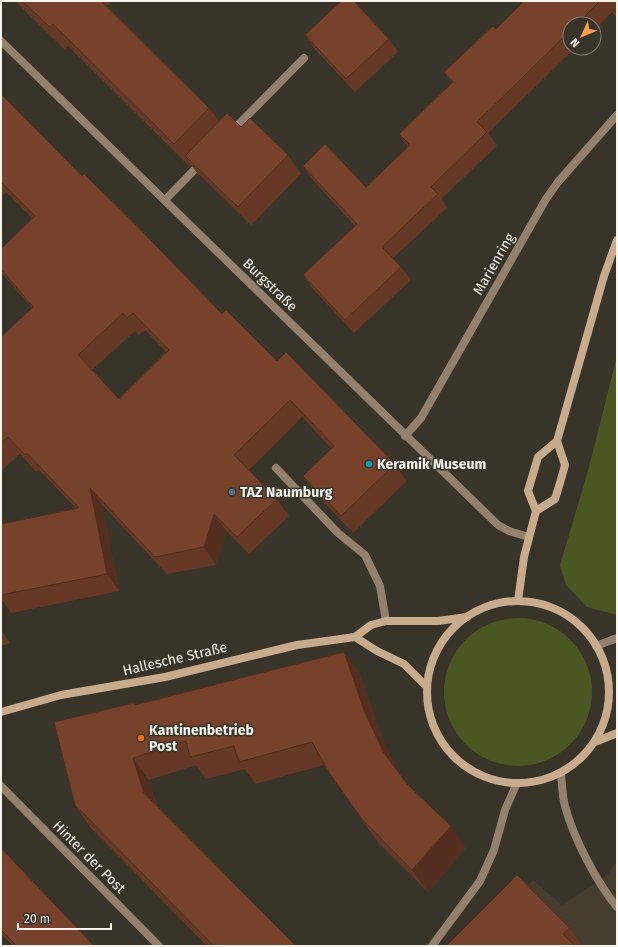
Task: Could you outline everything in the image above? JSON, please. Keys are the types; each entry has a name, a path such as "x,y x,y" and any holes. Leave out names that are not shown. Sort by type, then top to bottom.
{"main road":[{"path":"518,601 524,557 536,510 528,491 538,457 557,441 604,276 617,240"},
{"path":"536,510 554,499 560,483 565,465 557,441"},
{"path":"518,601 543,605 565,614 582,628 596,646 606,668 609,685 606,714 595,742 580,759 561,773 541,781 517,783 502,782 485,777 469,769 449,752 439,738 432,722 428,705 427,687 433,660 441,643 453,629 467,617 493,605 518,601"},
{"path":"427,687 404,664 355,637 371,625 386,621 438,621 467,617"},
{"name":"Hallesche Straße","path":"1,712 61,695 165,677 297,645 355,637"},
{"path":"609,685 617,692"},
{"path":"595,742 617,733"}],"street":[{"name":"Burgstraße","path":"1,41 498,525 509,531 529,537"},
{"path":"226,138 304,58"},
{"name":"Marienring","path":"405,436 421,418 546,199 558,182 617,115"},
{"path":"165,200 209,154"},
{"path":"276,468 338,533 365,555 380,586 386,621"},
{"path":"596,646 617,638"},
{"path":"561,773 567,812 601,886 617,907"},
{"path":"432,946 480,882 494,850 505,810 517,783"},
{"name":"Hinter der Post","path":"1,786 159,946"}],"shaded area":[{"path":"617,861 617,946 468,946 533,880 562,905 607,875"}],"green space":[{"path":"617,356 617,615 587,607 566,585 560,565 588,471"},
{"path":"525,618 540,621 559,630 575,645 580,651 589,670 592,692 589,714 583,727 580,733 565,749 559,754 540,763 525,766 511,766 496,763 477,754 456,733 445,706 444,685 447,670 456,651 477,630 504,619"}],"building":[{"path":"22,1 101,1 209,108 174,144 53,24 50,27"},
{"path":"341,1 354,1 389,39 346,79 305,35"},
{"path":"524,1 600,1 585,16 562,16 562,39 477,122 487,132 431,187 438,194 382,247 401,267 345,320 303,275 357,224 303,166 325,144 366,187 410,145 399,134 453,82 444,72 493,26 496,29"},
{"path":"1,94 82,176 84,174 132,221 222,314 226,310 277,361 286,352 395,464 341,516 303,476 334,446 290,400 234,455 277,499 237,537 214,514 204,547 155,557 90,488 107,574 1,595 1,524 79,508 27,453 25,455 8,437 1,443 1,337 33,307 1,269 1,249 35,216 1,182","holes":["123,313 127,318 133,313 169,350 119,399 78,355"]},
{"path":"227,113 241,127 250,118 288,155 238,207 185,156"},
{"path":"344,652 365,713 384,753 408,785 451,826 412,870 362,819 330,774 312,742 239,762 234,746 190,757 186,741 133,758 144,793 296,946 214,946 75,805 54,722 134,703 135,705"},
{"path":"1,848 94,946 17,946 1,930"},
{"path":"517,875 570,928 563,934 575,946 446,946"}],"place":[{"name":"Keramik Museum","path":"369,464"},
{"name":"TAZ Naumburg","path":"232,492"},
{"name":"Kantinenbetrieb Post","path":"141,738"}]}
